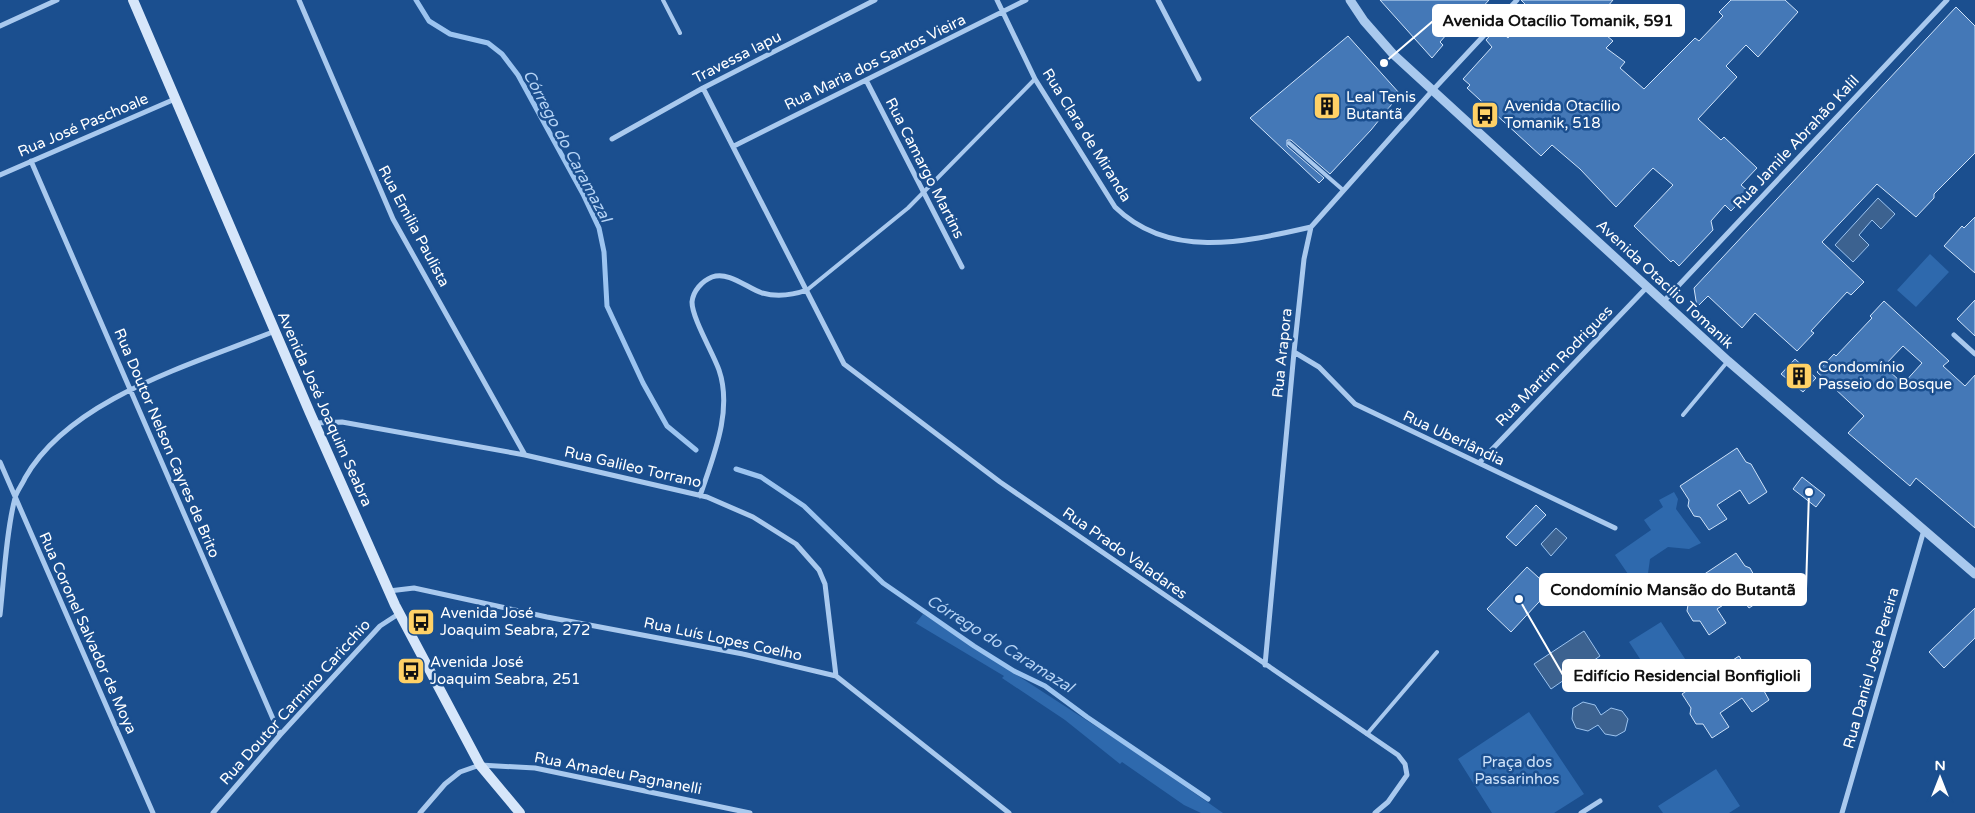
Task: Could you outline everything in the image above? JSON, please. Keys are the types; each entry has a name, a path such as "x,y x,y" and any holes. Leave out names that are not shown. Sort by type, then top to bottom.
{"main road":[{"name":"Avenida José Joaquim Seabra","path":"133,0 314,423 389,591 480,765 520,813"}],"street":[{"path":"0,26 57,0"},
{"name":"Rua Emilia Paulista","path":"299,0 393,219 525,455"},
{"name":"Travessa Iapu","path":"612,139 703,88 875,0"},
{"name":"Rua Clara de Miranda","path":"997,0 1035,79 1096,172 1116,207 1127,219 1155,233 1194,243 1249,242 1311,228"},
{"name":"Rua Maria dos Santos Vieira","path":"734,146 1026,0"},
{"path":"1158,0 1199,79"},
{"name":"Avenida Otacílio Tomanik","path":"1350,0 1364,21 1382,42 1663,302 1728,361 1975,574"},
{"name":"Rua Arapora","path":"1265,665 1294,352 1304,259 1311,228 1433,90 1517,0"},
{"name":"Rua Jamile Abrahão Kalil","path":"1663,302 1947,0"},
{"name":"Rua Camargo Martins","path":"866,80 962,267"},
{"path":"700,496 717,444 723,400 719,370 693,310 693,294 703,281 714,276 732,279 762,293 785,294 807,290 703,88"},
{"name":"Rua José Paschoale","path":"0,175 176,99"},
{"name":"Rua Doutor Nelson Cayres de Brito","path":"31,162 280,735"},
{"name":"Rua Martim Rodrigues","path":"1479,463 1647,287"},
{"name":"Rua Prado Valadares","path":"807,290 844,364 1000,482 1398,755 1405,764 1407,775 1388,802 1375,813"},
{"path":"0,615 15,497 34,463 67,430 89,413 130,390 275,331"},
{"path":"1954,335 1975,354"},
{"name":"Rua Uberlândia","path":"1294,352 1319,367 1355,404 1615,528"},
{"name":"Rua Galileo Torrano","path":"314,423 342,422 525,455 700,496 726,505 796,544 819,570 826,584 836,676"},
{"name":"Rua Coronel Salvador de Moya","path":"0,462 153,813"},
{"name":"Rua Daniel José Pereira","path":"1842,813 1924,530"},
{"name":"Rua Luís Lopes Coelho","path":"389,591 414,588 547,618 744,654 836,676 1008,813"},
{"name":"Rua Doutor Carmino Caricchio","path":"213,813 280,735 380,626 400,613"},
{"path":"420,813 445,784 460,772 480,765"},
{"name":"Rua Amadeu Pagnanelli","path":"480,765 535,768 750,813"},
{"path":"1581,813 1600,801"}],"lane":[{"path":"663,0 680,33"},
{"path":"807,290 923,194 1035,79"},
{"path":"1289,143 1343,190"},
{"path":"1683,415 1728,361"},
{"path":"1367,734 1437,652"}],"green space":[{"path":"1930,254 1949,272 1916,307 1897,290"},
{"path":"1674,492 1678,499 1676,509 1701,543 1689,549 1668,547 1650,559 1646,588 1641,593 1615,555 1651,530 1644,520 1663,507 1659,500"},
{"path":"923,614 1134,751 1223,813 1201,813 1184,805 1122,762 1120,764 1065,720 1002,678 1004,676 912,621 916,623"},
{"path":"1661,622 1691,668 1659,688 1629,642"},
{"name":"Praça dos Passarinhos","path":"1529,712 1584,794 1554,813 1492,813 1458,759"},
{"path":"1716,769 1740,806 1729,813 1663,813 1658,806"}],"shaded area":[{"path":"1878,198 1895,214 1881,229 1872,220 1859,235 1869,245 1853,262 1835,245"},
{"path":"1556,528 1567,538 1551,556 1541,544"},
{"path":"1584,631 1600,656 1586,666 1584,675 1572,683 1564,680 1551,689 1534,664"},
{"path":"1583,702 1595,705 1601,715 1611,708 1622,711 1628,719 1625,731 1616,736 1605,734 1598,725 1588,731 1576,728 1572,719 1573,708"}],"building":[{"path":"1380,0 1489,0 1479,11 1491,22 1479,34 1461,18 1440,42 1443,45 1432,58"},
{"path":"1521,0 1613,0 1593,24 1613,41 1606,48 1625,62 1620,68 1644,89 1695,38 1699,41 1723,16 1719,12 1731,0 1785,0 1798,12 1758,57 1746,45 1726,66 1737,77 1698,119 1721,140 1724,137 1757,168 1741,185 1749,192 1731,211 1725,205 1711,221 1713,230 1679,266 1673,260 1671,262 1634,226 1673,185 1653,168 1616,207 1580,169 1552,145 1541,156 1467,88 1470,85 1463,79 1492,47 1486,40 1497,28 1508,38 1532,11"},
{"path":"1956,7 1975,26 1975,153 1934,194 1934,198 1916,217 1877,184 1822,242 1864,282 1851,295 1847,292 1811,331 1814,333 1797,351 1755,313 1742,328 1708,296 1697,307 1694,288"},
{"name":"Leal Tenis Butantã","path":"1348,36 1400,94 1371,130 1330,174 1291,140 1287,140 1287,146 1324,178 1319,183 1250,118"},
{"path":"1975,217 1975,273 1944,246 1962,226 1964,228"},
{"path":"1975,300 1975,336 1957,319"},
{"path":"1884,301 1949,361 1943,366 1965,386 1975,375 1975,528 1916,478 1910,486 1848,433 1864,416 1817,372 1834,354 1836,356 1872,318 1870,316","holes":["1903,346 1922,363 1903,384 1884,366"]},
{"name":"Condomínio Passeio do Bosque","path":"1795,359 1816,378 1803,392 1781,374"},
{"path":"1737,448 1746,462 1751,464 1767,492 1749,504 1740,490 1717,505 1727,519 1709,530 1700,517 1694,516 1688,506 1689,500 1680,486"},
{"path":"1802,477 1825,495 1816,507 1793,489"},
{"path":"1536,505 1546,515 1516,546 1506,537"},
{"path":"1736,553 1745,566 1750,568 1766,597 1749,608 1739,595 1717,609 1726,623 1709,635 1700,621 1693,621 1687,611 1688,605 1679,591"},
{"path":"1527,567 1551,589 1511,632 1487,609"},
{"path":"1975,608 1975,638 1944,668 1929,652"},
{"path":"1739,656 1748,670 1753,671 1769,700 1752,712 1742,698 1720,713 1729,727 1712,738 1703,724 1696,724 1690,714 1691,708 1682,694"}],"waterway":[{"name":"Córrego do Caramazal","path":"416,0 429,21 450,34 488,43 502,54 518,75 583,194 599,228 604,252 607,306 643,383 667,426 696,450"},
{"name":"Córrego do Caramazal","path":"736,469 761,477 804,506 883,583 974,646 1014,671 1045,686 1087,717 1208,799"}],"place":[{"name":"Avenida Otacílio Tomanik, 591","path":"1384,63"},
{"name":"Leal Tenis Butantã","path":"1327,106"},
{"name":"Avenida Otacílio Tomanik, 518","path":"1485,115"},
{"name":"Condomínio Passeio do Bosque","path":"1799,376"},
{"name":"Condomínio Mansão do Butantã","path":"1809,492"},
{"name":"Edifício Residencial Bonfiglioli","path":"1519,599"},
{"name":"Avenida José Joaquim Seabra, 272","path":"421,622"},
{"name":"Avenida José Joaquim Seabra, 251","path":"411,671"}]}
